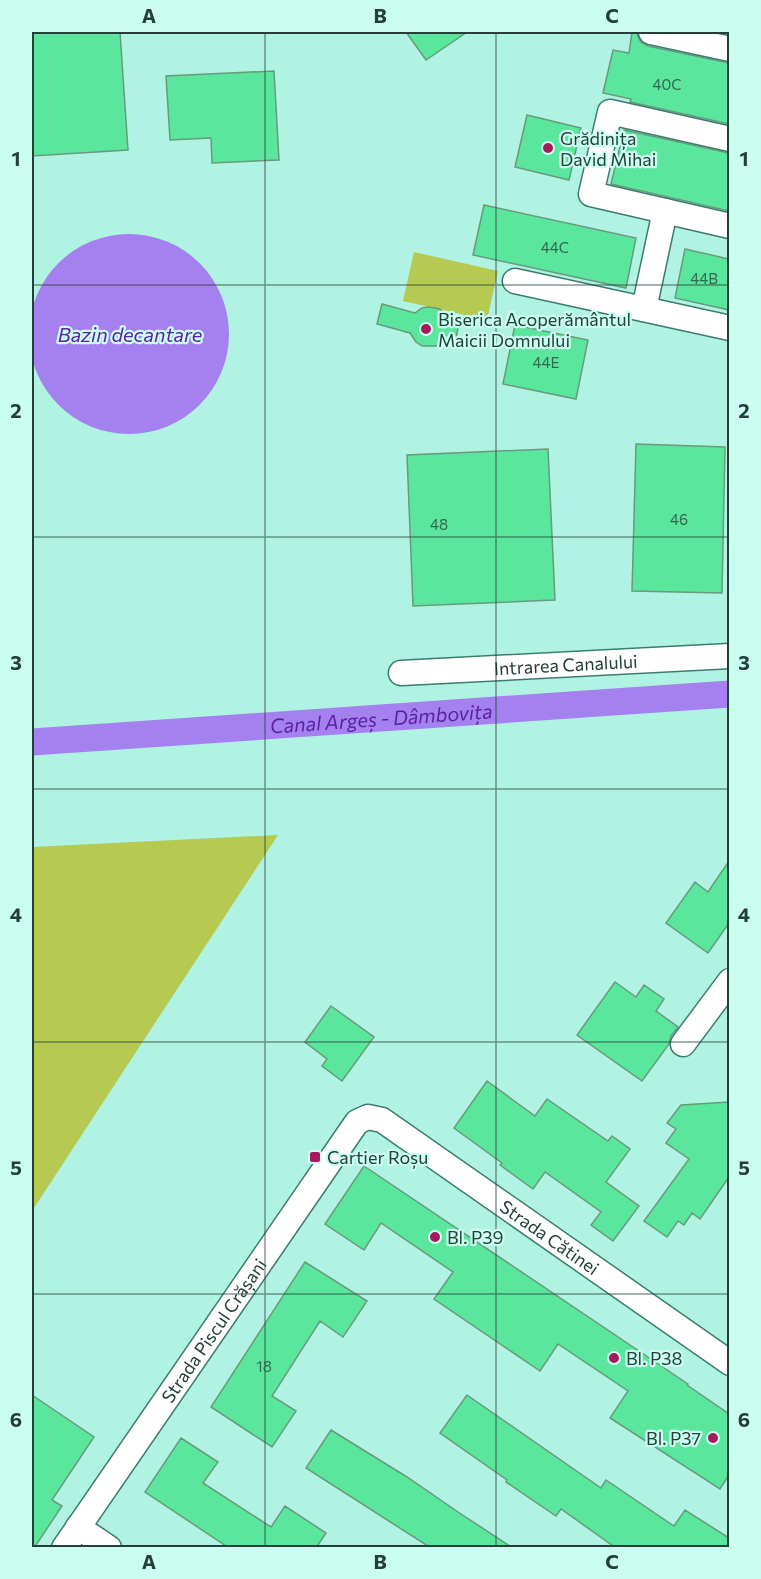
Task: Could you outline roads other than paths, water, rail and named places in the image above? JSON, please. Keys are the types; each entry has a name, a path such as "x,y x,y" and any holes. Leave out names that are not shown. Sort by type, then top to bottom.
{"street":[{"path":"651,32 729,49"},
{"path":"729,139 610,112 591,194 729,226"},
{"path":"644,309 665,211"},
{"path":"516,281 729,328"},
{"name":"Intrarea Canalului","path":"401,673 729,656"},
{"path":"683,1044 729,981"},
{"name":"Strada Cătinei","path":"368,1117 382,1120 729,1363"},
{"name":"Strada Piscul Crășani","path":"64,1548 357,1122 368,1117"},
{"path":"78,1527 109,1548"}],"water":[{"name":"Bazin decantare","path":"129,234 158,238 176,246 200,263 217,287 225,305 229,334 225,363 217,381 200,405 176,422 158,430 129,434 100,430 82,422 58,405 41,381 33,363 29,334 33,305 41,287 58,263 82,246 100,238"}],"waterway":[{"name":"Canal Argeș - Dâmbovița","path":"32,742 730,694"}],"place":[{"name":"Grădinița David Mihai","path":"548,148"},
{"name":"Biserica Acoperământul Maicii Domnului","path":"426,329"},
{"name":"Cartier Roșu","path":"315,1157"},
{"name":"Bl. P39","path":"435,1237"},
{"name":"Bl. P38","path":"614,1358"},
{"name":"Bl. P37","path":"713,1438"}]}
